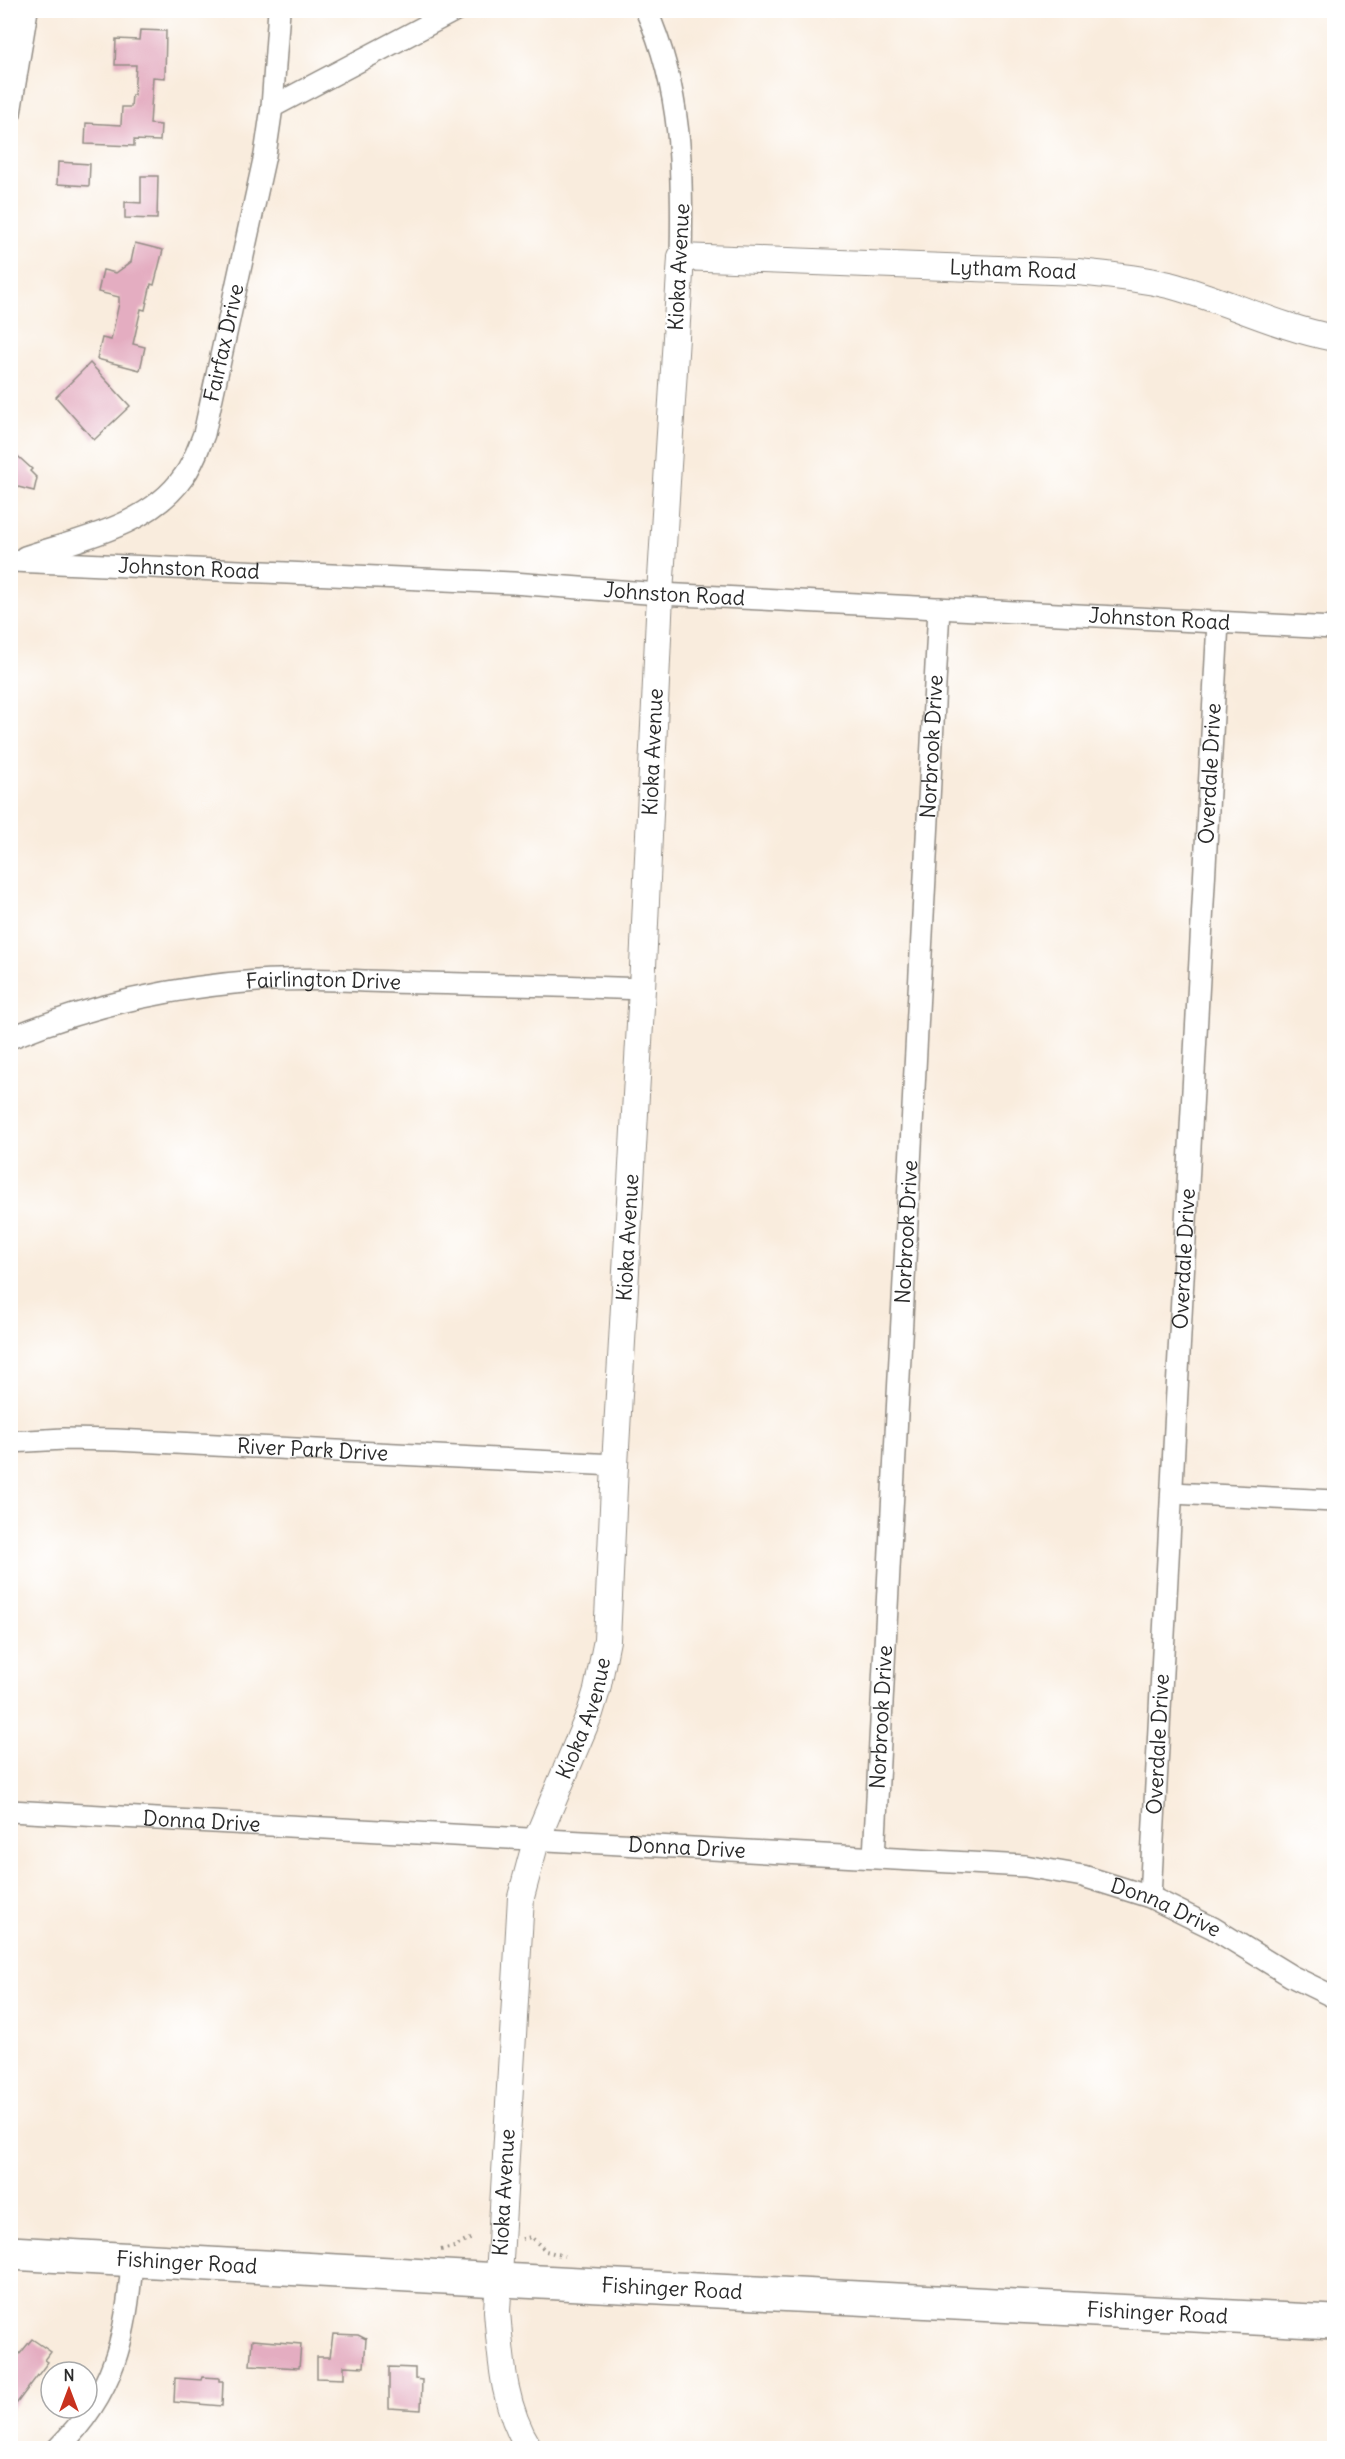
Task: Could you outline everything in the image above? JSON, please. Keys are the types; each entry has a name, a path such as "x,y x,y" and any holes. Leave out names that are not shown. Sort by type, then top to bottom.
{"main road":[{"name":"Fishinger Road","path":"10,2253 1335,2322"}],"street":[{"path":"10,114 27,10"},
{"name":"Fairfax Drive","path":"12,561 131,520 154,506 172,491 191,466 204,434 265,155 272,107 279,10"},
{"path":"272,107 456,10"},
{"name":"Kioka Avenue","path":"529,2448 518,2431 506,2392 499,2353 497,2311 520,1907 536,1841 590,1713 607,1640 642,989 660,594 681,257 683,185 678,122 669,74 656,32 646,10"},
{"name":"Lytham Road","path":"681,257 1078,272 1130,277 1170,286 1306,333 1335,338"},
{"name":"Johnston Road","path":"12,561 513,583 660,594 1335,628"},
{"name":"Norbrook Drive","path":"874,1857 939,608"},
{"name":"Overdale Drive","path":"1150,1897 1218,622"},
{"name":"Fairlington Drive","path":"10,1038 52,1021 122,1002 176,991 257,981 328,979 642,989"},
{"name":"River Park Drive","path":"10,1442 64,1439 116,1440 615,1465"},
{"path":"1172,1493 1335,1501"},
{"name":"Donna Drive","path":"10,1811 1025,1866 1083,1876 1150,1897 1213,1928 1297,1979 1335,1997"},
{"path":"58,2448 79,2428 97,2403 120,2349 127,2321 132,2259"}],"building":[{"path":"140,30 166,31 165,78 153,77 150,124 161,125 160,141 134,140 134,146 85,144 86,123 121,125 122,107 131,107 136,65 115,65 116,39 139,40"},
{"path":"58,162 90,164 89,186 57,184"},
{"path":"141,176 158,176 157,219 125,218 125,202 141,203"},
{"path":"135,243 163,250 145,310 141,309 133,344 145,347 140,370 97,359 102,338 111,340 119,303 119,297 98,292 103,270 116,273 131,262"},
{"path":"90,363 130,406 94,440 56,397"},
{"path":"10,449 32,469 30,471 37,478 34,491 10,485"},
{"path":"333,2334 358,2335 366,2339 364,2367 344,2366 344,2379 317,2378 317,2357 330,2357"},
{"path":"32,2339 51,2352 45,2360 39,2360 39,2374 10,2412 10,2366"},
{"path":"252,2340 301,2344 299,2368 250,2365"},
{"path":"389,2367 415,2368 415,2379 422,2380 421,2410 389,2408"},
{"path":"202,2377 219,2378 219,2381 223,2381 222,2406 174,2402 175,2378 201,2380"}]}
